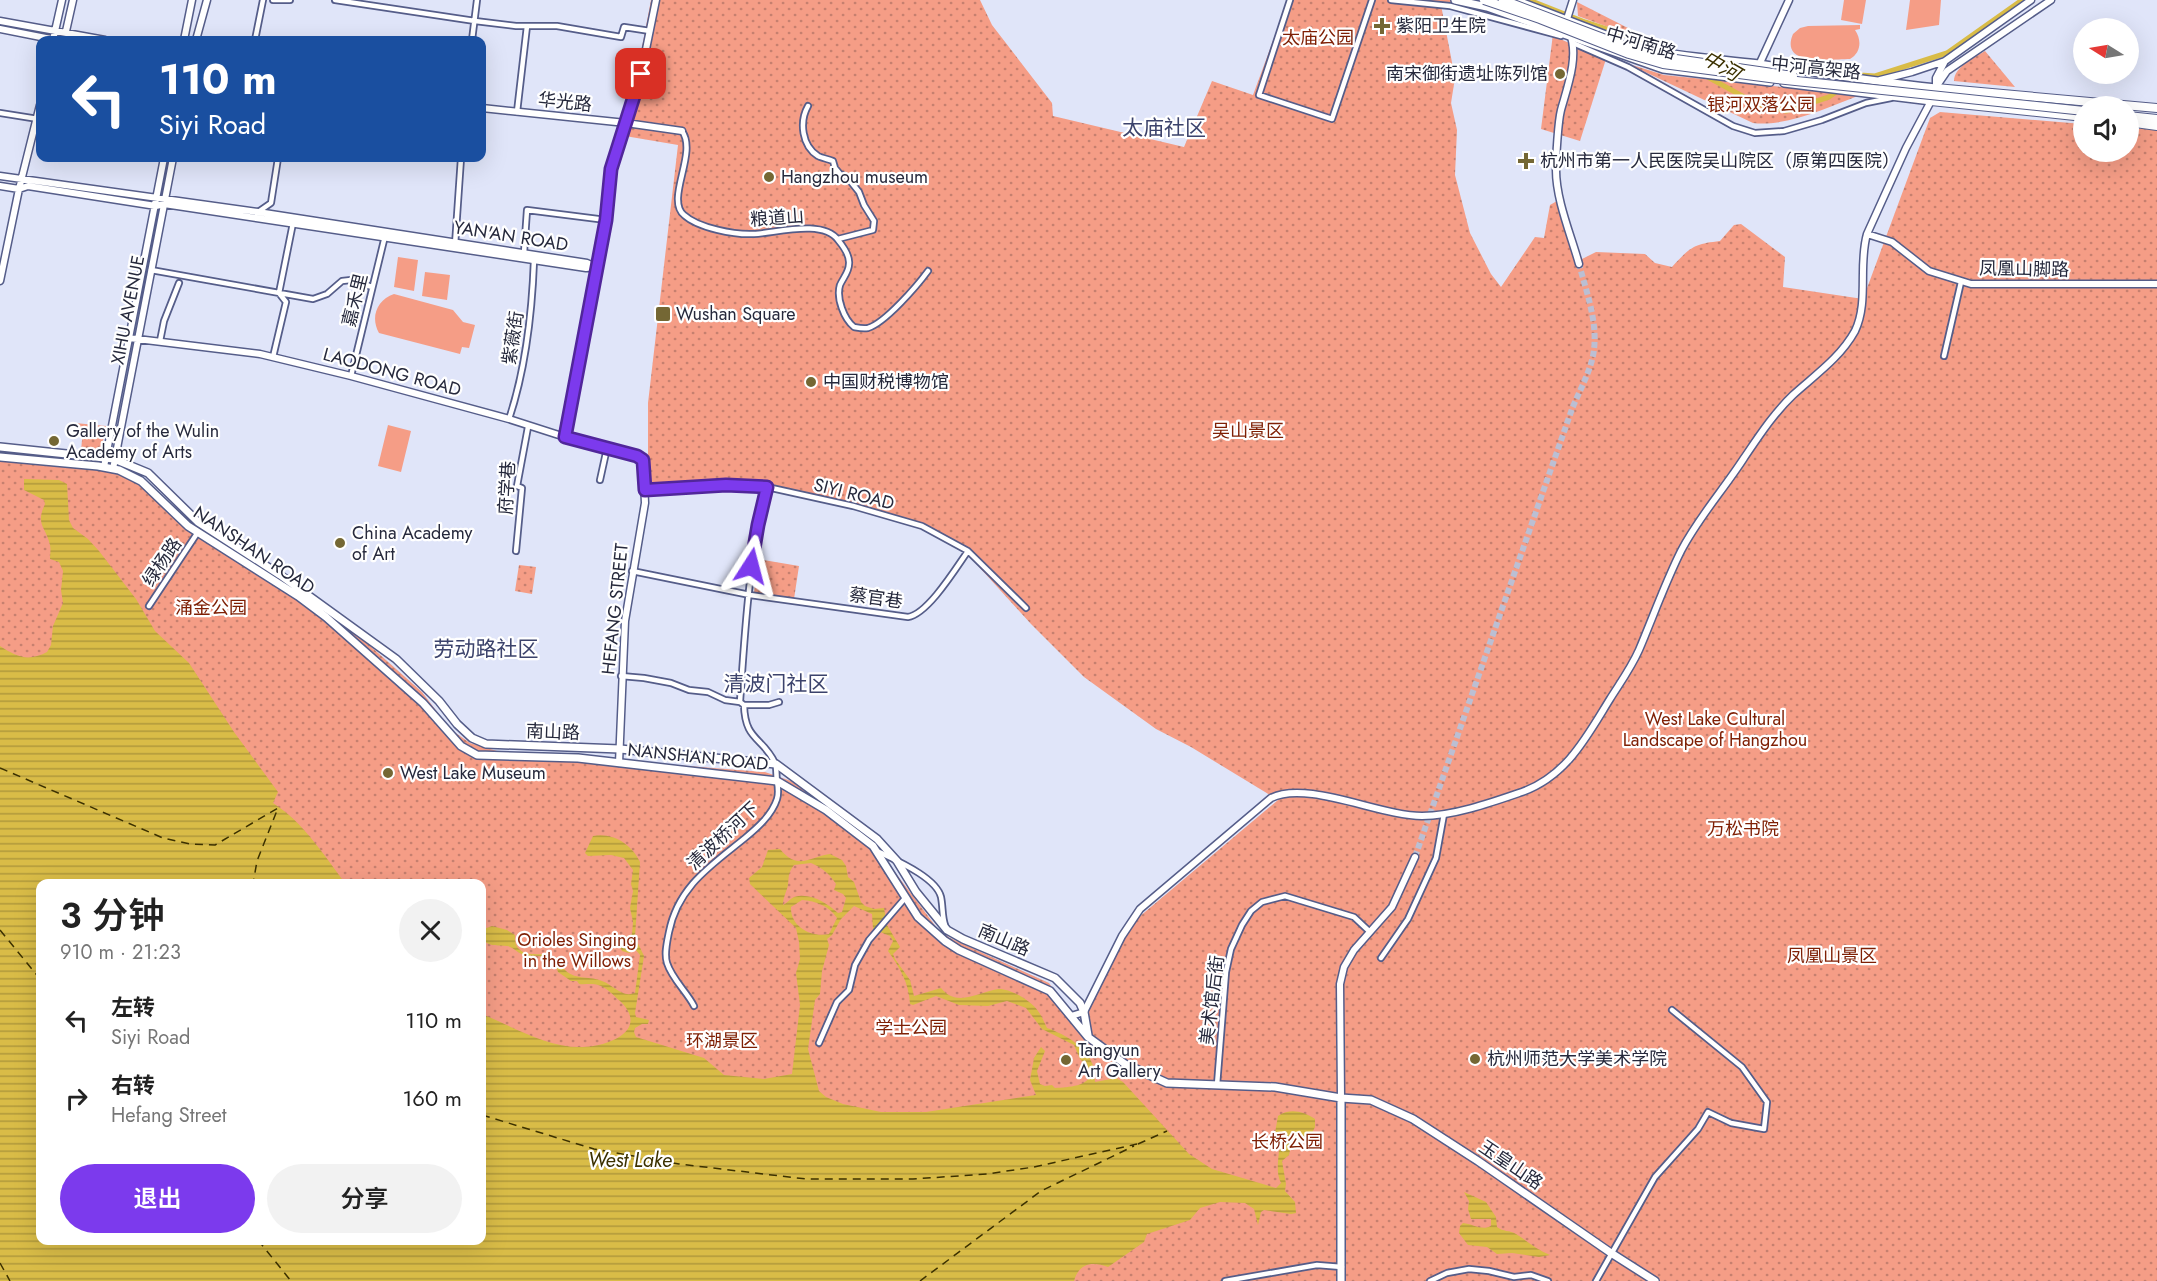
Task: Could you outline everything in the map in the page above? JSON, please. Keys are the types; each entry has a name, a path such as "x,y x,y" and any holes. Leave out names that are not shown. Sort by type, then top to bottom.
{"highway":[{"name":"中河高架路","path":"1484,0 1629,54 1663,64 1777,79 2073,110"},
{"name":"中河高架路","path":"1503,0 1632,49 1662,57 1849,84 2073,106"},
{"path":"1936,88 2157,108"},
{"path":"1931,101 2073,116"},
{"path":"2139,112 2157,114"},
{"path":"2139,117 2157,119"},
{"path":"2139,124 2157,126"}],"main road":[{"name":"中河南路","path":"1455,0 1487,7 1663,69 1931,101"},
{"name":"中河南路","path":"1515,0 1567,16 1632,46 1673,54 1760,63 1853,79 1936,88"},
{"name":"南山路","path":"0,447 114,459 148,473 198,522 280,574 387,652 439,701 457,724 472,738 486,744 620,749 776,764 877,839 897,861 916,892 947,930 1055,978 1080,1003 1089,1037"},
{"name":"NANSHAN ROAD","path":"0,457 61,461 104,467 141,481 173,513 198,532 298,596 326,617 423,703 461,746 477,755 578,758 777,781 826,810 875,850 918,917 945,941 959,950 1050,991 1089,1037 1125,1064 1167,1083 1275,1087 1341,1098"},
{"name":"玉皇山路","path":"1341,1098 1371,1100 1413,1119 1655,1281"},
{"path":"1341,1098 1341,1281"}],"street":[{"path":"55,36 62,0"},
{"path":"65,36 73,0"},
{"path":"185,36 192,0"},
{"path":"197,36 207,0"},
{"path":"256,36 263,0"},
{"path":"273,0 290,0"},
{"path":"335,0 475,21 527,26 557,26 621,37 624,27 651,32"},
{"path":"473,36 477,0"},
{"path":"565,437 606,220 611,169 641,74 656,0"},
{"path":"1290,0 1258,95 1332,119 1372,0"},
{"path":"1391,0 1450,6 1569,38 1574,45 1628,67 1733,126 1755,133 1784,131 1822,120 1866,103 1899,97"},
{"path":"1573,0 1566,27 1574,45 1566,100 1560,116 1556,172 1563,208 1580,264"},
{"path":"1760,63 1789,0"},
{"name":"中河南路","path":"1875,82 1945,61 2031,0"},
{"path":"1071,1016 1084,1012 1122,936 1140,909 1271,798 1281,794 1303,792 1406,815 1421,816 1444,814 1498,800 1542,783 1556,774 1584,741 1634,660 1688,539 1774,416 1835,358 1852,336 1861,311 1863,262 1867,234 1936,88 1947,71 2051,0"},
{"path":"0,21 82,36"},
{"path":"517,112 527,26"},
{"path":"0,29 36,36"},
{"path":"1936,88 1936,78 1945,61"},
{"path":"808,106 804,112 802,126 808,147 818,156 833,161 840,174 847,177 859,192 864,206 874,221 873,230 838,239 850,263 839,292 846,316 854,327 873,326 898,305 928,271"},
{"name":"华光路","path":"486,108 682,131"},
{"path":"0,113 36,119"},
{"path":"0,282 19,189 36,126"},
{"name":"粮道山","path":"682,131 687,142 678,201 680,211 684,215 704,225 726,231 751,234 816,229 831,233 838,239"},
{"name":"XIHU AVENUE","path":"104,467 163,162"},
{"name":"XIHU AVENUE","path":"113,469 172,162"},
{"path":"258,212 271,203 277,162"},
{"path":"455,245 461,162"},
{"name":"YAN'AN ROAD","path":"0,176 156,202"},
{"name":"YAN'AN ROAD","path":"0,186 19,189 28,186 258,212 534,260 586,268 597,267"},
{"name":"YAN'AN ROAD","path":"165,201 293,223 385,234"},
{"path":"524,253 527,210 606,220"},
{"path":"273,357 286,302 279,293 293,223"},
{"name":"嘉禾里","path":"351,376 385,234"},
{"name":"凤凰山脚路","path":"1867,234 1892,242 1929,271 1961,282 2025,285 2157,284"},
{"name":"YAN'AN ROAD","path":"455,245 524,253 587,263 597,267"},
{"name":"紫薇街","path":"508,419 518,391 532,312 534,260"},
{"path":"151,270 313,299 327,294 342,281 351,280 372,287"},
{"path":"1944,356 1961,282"},
{"path":"160,341 164,321 178,283"},
{"name":"LAODONG ROAD","path":"129,338 273,357 508,419 528,427 630,453 643,460"},
{"name":"府学巷","path":"516,551 522,488 517,486 528,427"},
{"path":"600,480 607,448"},
{"name":"HEFANG STREET","path":"619,764 625,621 645,490 643,460"},
{"name":"SIYI ROAD","path":"645,490 726,485 767,487 853,506 922,526 968,551 1026,608"},
{"path":"767,487 751,566 742,703 744,720 753,738 762,744 776,764"},
{"name":"绿杨路","path":"149,606 198,532"},
{"name":"蔡官巷","path":"750,595 898,616 914,616 931,600 968,551"},
{"path":"632,571 750,595"},
{"path":"621,676 671,683 689,690 708,692 726,700 742,703 769,705 779,702"},
{"name":"清波桥河下","path":"694,1006 668,965 665,956 672,921 684,894 696,877 753,832 767,816 778,799 776,764"},
{"path":"1382,958 1408,920 1436,858 1444,814"},
{"path":"875,850 934,885 941,896 942,917 947,930"},
{"path":"1341,1098 1340,984 1344,967 1354,950 1392,908 1415,857"},
{"name":"美术馆后街","path":"1217,1085 1226,972 1232,949 1251,910 1262,902 1285,896 1354,917 1370,933"},
{"path":"819,1043 837,1002 849,990 855,965 869,940 906,897"},
{"path":"1596,1281 1655,1177 1698,1129 1707,1112 1731,1123 1764,1129 1767,1102 1742,1067 1672,1010"},
{"path":"1225,1281 1317,1265 1342,1267"},
{"path":"1430,1281 1447,1273 1469,1269 1514,1277 1531,1275 1548,1281"}],"green space":[{"name":"West Lake Cultural Landscape of Hangzhou","path":"651,0 980,0 992,25 1052,103 1053,116 1184,147 1212,81 1253,95 1288,0 1456,0 1487,7 1543,31 1441,5 1455,78 1451,103 1457,130 1455,175 1470,233 1491,274 1501,287 1535,237 1544,238 1550,205 1557,201 1582,259 1596,252 1645,254 1655,263 1672,267 1693,248 1720,241 1734,225 1741,224 1785,257 1783,287 1863,299 1930,118 1940,112 2073,123 2073,162 2139,162 2139,129 2157,130 2157,1281 0,1281 0,452 94,459 116,467 201,533 315,603 360,637 422,692 450,729 470,743 497,751 765,772 791,781 870,839 937,928 950,938 1049,983 1079,1026 1120,944 1139,917 1278,800 1191,747 1156,729 1084,677 1031,624 960,546 934,531 898,518 745,484 653,490 648,484 648,403 678,145 625,136"},
{"path":"1844,0 1866,0 1862,24 1841,20"},
{"path":"1910,0 1941,0 1939,25 1906,30"},
{"path":"1577,2 1671,50 1578,16"},
{"path":"1860,25 1860,29 1855,30 1859,42 1858,50 1850,59 1809,59 1793,52 1791,45 1793,34 1800,28"},
{"path":"1553,36 1606,59 1580,141 1541,129"},
{"path":"1985,51 2015,87 1954,81 1961,67"},
{"name":"银河双落公园","path":"1626,63 1664,75 1860,95 1794,119 1753,123"},
{"path":"398,257 418,260 414,291 394,287"},
{"path":"425,272 450,275 447,300 422,296"},
{"path":"394,294 453,310 463,322 475,325 469,348 462,347 460,354 379,333 375,315 383,300"},
{"path":"68,424 106,426 101,451 81,451 83,429 70,429 67,433"},
{"path":"388,425 411,431 401,472 378,466"},
{"path":"758,559 799,566 794,599 754,593"},
{"path":"519,565 536,567 532,594 515,591"}],"water":[{"name":"West Lake","path":"24,479 59,480 67,484 69,520 73,528 99,551 136,599 155,631 189,663 234,732 278,792 273,803 304,829 342,879 36,879 36,1245 486,1245 486,1016 531,1036 571,1047 593,1046 614,1040 623,1034 631,1020 628,1011 620,1001 604,987 571,981 558,972 556,965 549,958 524,955 509,947 490,944 486,942 486,928 492,926 507,930 515,935 517,946 523,952 551,955 570,974 602,981 626,994 635,993 640,955 635,949 629,953 622,951 618,943 620,936 626,937 632,934 633,922 630,908 633,870 624,858 611,855 588,856 585,853 593,836 600,835 614,838 627,845 640,862 635,937 644,956 635,1013 636,1017 649,1020 648,1024 635,1028 636,1037 704,1058 724,1075 764,1079 792,1074 800,1005 796,973 800,959 796,928 750,884 749,878 762,867 768,850 780,849 786,856 798,861 830,854 842,860 848,877 854,882 861,902 865,906 874,909 884,908 887,925 900,947 893,954 910,980 914,996 941,988 947,994 961,998 998,989 1020,996 1035,1007 1047,1028 1075,1042 1086,1053 1094,1068 1095,1082 1116,1078 1123,1082 1189,1154 1212,1169 1276,1188 1281,1183 1278,1172 1279,1151 1289,1138 1279,1137 1275,1133 1278,1116 1287,1112 1296,1112 1315,1119 1315,1127 1309,1139 1292,1142 1289,1155 1282,1161 1285,1191 1295,1202 1296,1213 1264,1210 1261,1212 1258,1225 1254,1209 1245,1203 1220,1202 1200,1208 1190,1220 1147,1234 1144,1242 1108,1267 1092,1264 1083,1267 1074,1281 0,1281 0,646 23,657 34,657 47,652 51,645 53,626 63,603 61,590 63,571 59,562 50,559 50,545 41,521 44,500 24,490","holes":["811,863 822,869 836,884 834,890 846,898 842,912 838,913 823,902 806,896 794,897 783,905 789,875 794,865","802,900 822,905 834,914 837,918 829,934 822,935 803,930 794,920 791,907","854,906 872,914 873,929 890,936 893,941 888,951 903,976 910,1004 913,1005 936,996 959,1005 988,1006 1007,1001 1026,1008 1042,1029 1074,1045 1080,1059 1092,1071 1090,1076 1083,1083 1072,1086 1055,1088 1052,1085 1040,1084 1037,1071 1045,1051 1041,1047 1034,1058 1030,1080 1036,1095 926,1112 881,1112 843,1104 826,1097 819,1091 808,1049 815,1000 820,994 822,971 829,945 827,939 832,935 841,919"]},
{"path":"1464,1192 1486,1202 1496,1217 1497,1227 1514,1233 1550,1255 1539,1257 1512,1253 1497,1254 1487,1247 1468,1245 1459,1233 1460,1226 1463,1223 1481,1228 1488,1227 1491,1226 1491,1219 1471,1219 1468,1209 1469,1201"}],"waterway":[{"name":"中河","path":"1529,0 1585,22 1652,44 1663,51"},
{"name":"中河","path":"1704,75 1755,103 1786,111 1829,97 1860,75 1875,76 1947,53 2022,0"}],"ferry route":[{"path":"0,768 163,838 190,844 215,845 278,808 257,861 254,879"},
{"path":"0,930 36,974"},
{"path":"486,1116 594,1149 679,1164 806,1179 913,1179 987,1174 1034,1167 1137,1144"},
{"path":"1138,1144 1167,1131"},
{"path":"920,1281 1041,1191 1134,1146"},
{"path":"262,1245 291,1281"},
{"path":"0,1263 10,1281"}],"tunnel":[{"path":"1415,857 1572,409 1593,356 1593,321 1579,264"}],"place":[{"name":"紫阳卫生院","path":"1382,26"},
{"name":"南宋御街遗址陈列馆","path":"1560,74"},
{"name":"杭州市第一人民医院吴山院区（原第四医院）","path":"1526,161"},
{"name":"Hangzhou museum","path":"769,177"},
{"name":"Wushan Square","path":"663,314"},
{"name":"中国财税博物馆","path":"811,382"},
{"name":"Gallery of the Wulin Academy of Arts","path":"54,441"},
{"name":"China Academy of Art","path":"340,543"},
{"name":"West Lake Museum","path":"388,773"},
{"name":"杭州师范大学美术学院","path":"1475,1059"},
{"name":"Tangyun Art Gallery","path":"1066,1060"}],"district":[{"name":"太庙社区","path":"1164,128"},
{"name":"劳动路社区","path":"486,649"},
{"name":"清波门社区","path":"776,684"}],"route":[{"path":"641,74 611,169 606,220 565,437 637,456 643,460 645,490 726,485 767,487 751,566"}],"park label":[{"name":"太庙公园","path":"1318,38"},
{"name":"吴山景区","path":"1248,431"},
{"name":"涌金公园","path":"211,608"},
{"name":"万松书院","path":"1743,829"},
{"name":"Orioles Singing in the Willows","path":"577,950"},
{"name":"凤凰山景区","path":"1832,956"},
{"name":"学士公园","path":"911,1028"},
{"name":"环湖景区","path":"722,1041"},
{"name":"长桥公园","path":"1287,1142"}]}
